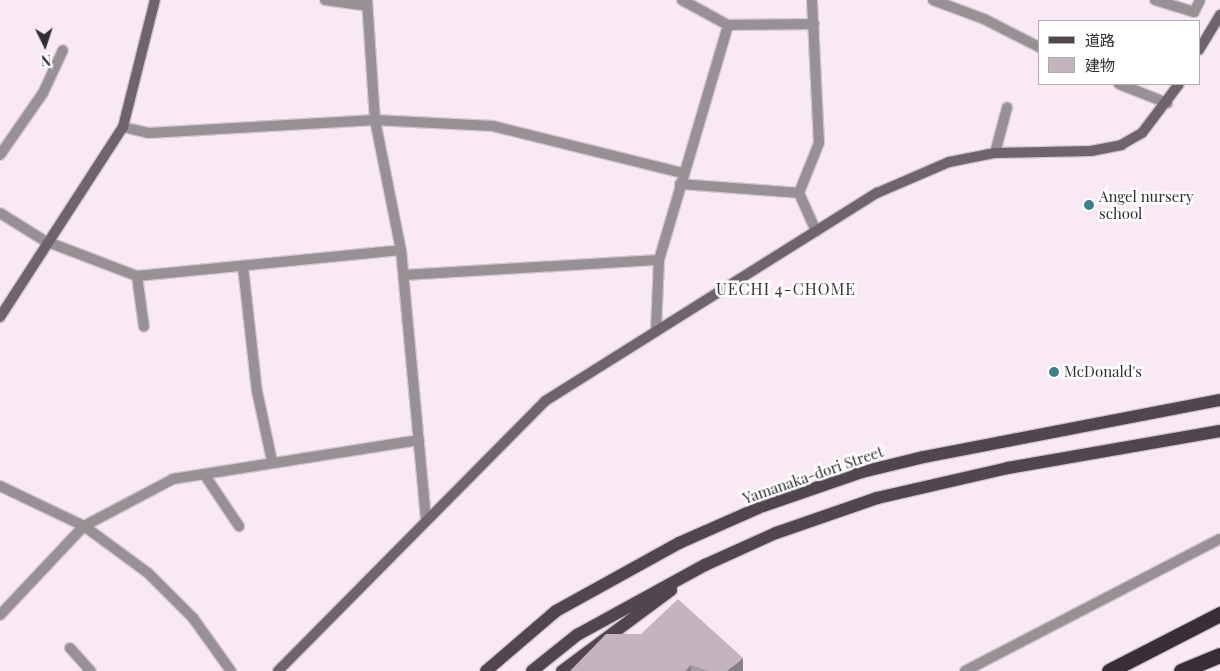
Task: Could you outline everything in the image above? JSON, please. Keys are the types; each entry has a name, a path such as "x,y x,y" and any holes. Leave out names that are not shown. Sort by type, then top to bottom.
{"highway":[{"path":"1109,671 1220,614"},
{"path":"1181,671 1220,655"}],"main road":[{"name":"Yamanaka-dori Street","path":"486,671 556,611 679,543 763,506 862,472 924,457 1220,400"},
{"path":"532,671 577,635 705,565 776,534 877,498 1008,468 1220,430"},
{"path":"562,671 705,565"}],"street":[{"path":"0,317 45,241 123,127 155,0"},
{"path":"324,0 367,3 375,120 401,250 404,275 426,518"},
{"path":"682,0 728,25 814,24"},
{"path":"812,0 820,143 799,193 816,231"},
{"path":"933,0 984,19 1038,46"},
{"path":"1155,0 1194,12 1200,0"},
{"path":"1200,48 1220,15"},
{"path":"656,331 659,260 728,25"},
{"path":"0,155 43,93 63,50"},
{"path":"1122,85 1167,103"},
{"path":"278,671 426,518 545,401 877,193 950,162 994,153 1091,151 1120,145 1142,134 1167,103 1177,85"},
{"path":"994,153 1007,108"},
{"path":"123,127 149,134 375,120 493,126 683,173"},
{"path":"680,184 799,193"},
{"path":"0,214 45,241 137,276 401,250"},
{"path":"404,275 659,260"},
{"path":"243,267 257,391 272,461"},
{"path":"137,276 144,327"},
{"path":"0,615 84,526 173,479 272,461 419,440"},
{"path":"204,474 240,526"},
{"path":"0,486 84,526 148,573 193,618 231,671"},
{"path":"965,671 1220,539"},
{"path":"70,648 91,671"}],"building":[{"path":"678,599 743,658 727,671 709,671 691,665 685,671 570,671 606,634 641,634"}],"place":[{"name":"Angel nursery school","path":"1089,205"},
{"name":"McDonald's","path":"1054,372"}],"district":[{"name":"UECHI 4-CHOME","path":"786,289"}]}
